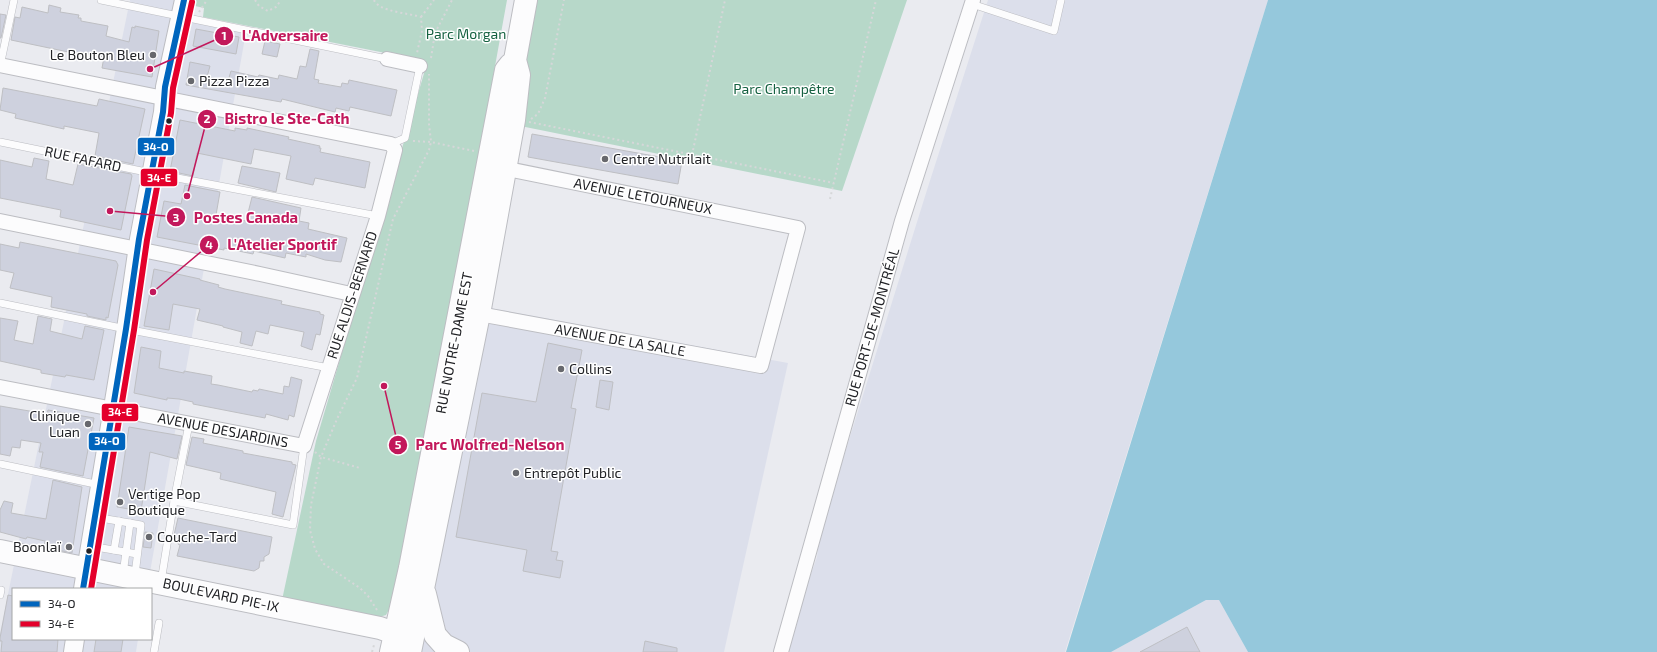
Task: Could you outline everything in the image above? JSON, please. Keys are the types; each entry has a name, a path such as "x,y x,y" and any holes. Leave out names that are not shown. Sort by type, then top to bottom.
{"main road":[{"name":"RUE NOTRE-DAME EST","path":"402,647 410,568 491,162 506,70 515,60 526,0"},
{"name":"RUE NOTRE-DAME EST","path":"402,647 423,587 479,314 491,162"},
{"name":"BOULEVARD PIE-IX","path":"0,551 85,579"},
{"name":"BOULEVARD PIE-IX","path":"0,562 85,579 131,580 156,587 380,628 402,647"},
{"path":"423,587 435,635 444,644 458,652"}],"street":[{"name":"RUE PORT-DE-MONTRÉAL","path":"782,652 902,221 973,2"},
{"path":"85,579 138,249 163,112 164,87 182,8"},
{"path":"387,59 424,64"},
{"path":"0,66 392,144"},
{"name":"RUE ALDIS-BERNARD","path":"304,446 351,294 378,216 395,150 392,144"},
{"name":"AVENUE LETOURNEUX","path":"491,162 798,228 761,366"},
{"path":"0,221 351,294"},
{"name":"AVENUE DE LA SALLE","path":"479,314 761,366"},
{"name":"AVENUE DESJARDINS","path":"0,387 304,446"},
{"path":"73,652 75,640"}],"lane":[{"path":"0,66 14,0"},
{"path":"101,0 182,8 387,59"},
{"name":"RUE PORT-DE-MONTRÉAL","path":"973,2 1054,31 1061,0"},
{"path":"392,144 405,138 424,64"},
{"name":"RUE FAFARD","path":"0,142 151,174 378,216"},
{"path":"0,303 329,368"},
{"path":"156,587 189,424"},
{"path":"174,502 293,525 304,446"},
{"path":"0,464 100,485"},
{"path":"95,517 141,525 137,554 131,580"},
{"path":"114,550 118,521"},
{"path":"130,523 126,552 131,580"},
{"path":"90,546 137,554"},
{"path":"154,652 159,623"}],"path":[{"path":"198,12 207,0"},
{"path":"255,0 259,6 268,11 276,7 281,0"},
{"path":"374,0 376,4 382,8 421,17"},
{"path":"379,613 368,596 360,588 324,564 315,549 310,530 310,505 321,457 357,378 393,219 427,155 431,142 421,17 434,0"},
{"path":"424,64 435,34 452,0"},
{"path":"564,0 542,108 538,114 527,122 834,183"},
{"path":"692,154 725,0"},
{"path":"830,199 876,0"},
{"path":"409,141 431,142 491,162"},
{"path":"321,457 360,468"}],"shaded area":[{"path":"130,0 180,0 176,18 246,32 147,588 12,588 12,640 138,640 136,652 0,652 0,633"},
{"path":"988,0 1268,0 1065,652 786,652 801,581 808,583 817,557 820,533"},
{"path":"485,307 788,363 724,652 419,652"},
{"path":"1206,600 1219,600 1248,652 1111,652"}],"green space":[{"name":"Parc Morgan","path":"194,0 507,0 447,331 392,604 386,615 379,617 282,600 316,441 425,70 426,61 203,17 204,8 195,6"},
{"name":"Parc Champêtre","path":"529,0 907,0 842,191 505,123"}],"water":[{"path":"1268,0 1657,0 1657,652 1248,652 1219,600 1206,600 1111,652 1066,652"}],"building":[{"path":"49,5 61,8 60,12 79,15 78,18 81,18 81,21 108,26 106,36 129,42 132,27 135,28 135,26 159,31 152,77 102,68 104,57 79,52 78,54 11,40 15,17 20,18 22,7 48,13"},
{"path":"0,14 6,15 1,38 0,38"},
{"path":"196,29 239,37 236,54 193,46"},
{"path":"265,41 280,44 277,57 262,54"},
{"path":"310,49 319,51 314,79 319,80 318,83 341,87 342,83 348,84 349,80 397,90 391,116 350,107 349,111 336,108 335,112 282,99 281,102 186,85 190,62 210,66 207,77 228,81 231,71 258,77 259,75 278,79 279,75 297,79 300,66 306,67"},
{"path":"3,88 97,106 99,99 145,109 133,164 95,156 99,133 64,126 64,129 15,118 16,114 0,110"},
{"path":"180,120 235,131 235,128 247,130 247,128 289,137 288,139 320,146 320,152 370,162 365,188 315,178 313,185 286,179 291,156 254,149 251,164 197,153 193,176 170,171"},
{"name":"Centre Nutrilait","path":"532,134 682,161 678,184 528,157"},
{"path":"34,158 49,161 46,179 73,185 78,164 131,174 132,176 121,230 60,217 61,210 0,198 0,160 32,167"},
{"path":"242,166 280,173 276,192 238,183"},
{"path":"185,185 220,192 216,215 246,221 252,197 301,208 299,221 309,223 308,229 347,238 341,262 325,260 306,254 306,257 286,253 285,258 254,251 253,254 157,237 164,201 181,204"},
{"path":"20,242 116,261 118,265 108,318 106,317 106,320 87,316 87,314 51,307 52,297 10,288 14,273 0,270 0,244 19,248"},
{"path":"154,269 200,279 219,285 218,287 225,289 282,301 281,304 320,312 320,314 324,315 320,335 316,334 312,350 301,346 304,332 270,325 268,334 256,331 252,346 240,343 242,332 197,320 200,309 173,304 169,330 144,326"},
{"path":"38,316 52,319 50,331 82,339 85,326 104,330 94,380 66,375 65,377 41,373 41,370 0,361 0,318 18,321 14,340 33,344"},
{"name":"Entrepôt Public","path":"548,343 582,350 571,408 576,409 551,551 558,552 556,560 563,561 560,578 523,571 527,550 456,537 482,393 536,402"},
{"path":"141,347 161,351 159,368 184,373 184,371 212,376 211,384 252,392 253,390 258,391 259,389 283,394 284,386 289,387 291,377 302,380 294,417 289,415 288,420 266,414 265,418 193,404 193,402 179,399 167,398 167,400 134,393"},
{"path":"600,380 613,382 609,410 596,407"},
{"path":"0,406 47,414 48,410 94,418 83,476 40,467 43,452 39,452 41,443 21,440 20,448 12,447 10,456 0,454"},
{"path":"129,427 182,436 177,459 150,452 141,511 117,507"},
{"path":"192,437 204,439 203,443 243,451 243,453 292,462 292,464 296,465 283,517 272,514 276,492 220,479 221,473 186,465"},
{"path":"53,480 82,487 72,553 44,547 45,541 27,537 26,539 0,532 0,510 4,501 13,503 11,513 46,519"},
{"path":"178,518 272,537 269,554 264,557 264,561 260,561 259,568 254,571 177,556 180,545 178,544 179,540 174,535"},
{"name":"Couche-Tard","path":"145,532 153,533 151,548 143,547"},
{"path":"8,595 12,596 12,640 58,640 57,652 1,652 2,641 0,641"},
{"path":"1187,627 1200,652 1140,652"},
{"path":"96,640 123,640 121,652 94,652"},
{"path":"645,641 677,648 677,652 643,652"}],"transit line":[{"name":"34-O","path":"83,588 126,329 139,239 163,112 165,87 184,0"},
{"name":"34-E","path":"91,588 134,330 147,240 171,113 173,88 192,2"}],"place":[{"name":"Le Bouton Bleu","path":"153,55"},
{"name":"L'Adversaire","path":"150,69"},
{"name":"Pizza Pizza","path":"191,81"},
{"name":"Centre Nutrilait","path":"605,159"},
{"name":"Bistro le Ste-Cath","path":"187,196"},
{"name":"Postes Canada","path":"110,211"},
{"name":"L'Atelier Sportif","path":"153,292"},
{"name":"Collins","path":"561,369"},
{"name":"Parc Wolfred-Nelson","path":"384,386"},
{"name":"Clinique Luan","path":"88,424"},
{"name":"Entrepôt Public","path":"516,473"},
{"name":"Vertige Pop Boutique","path":"120,502"},
{"name":"Couche-Tard","path":"149,537"},
{"name":"Boonlaï","path":"69,547"}]}
